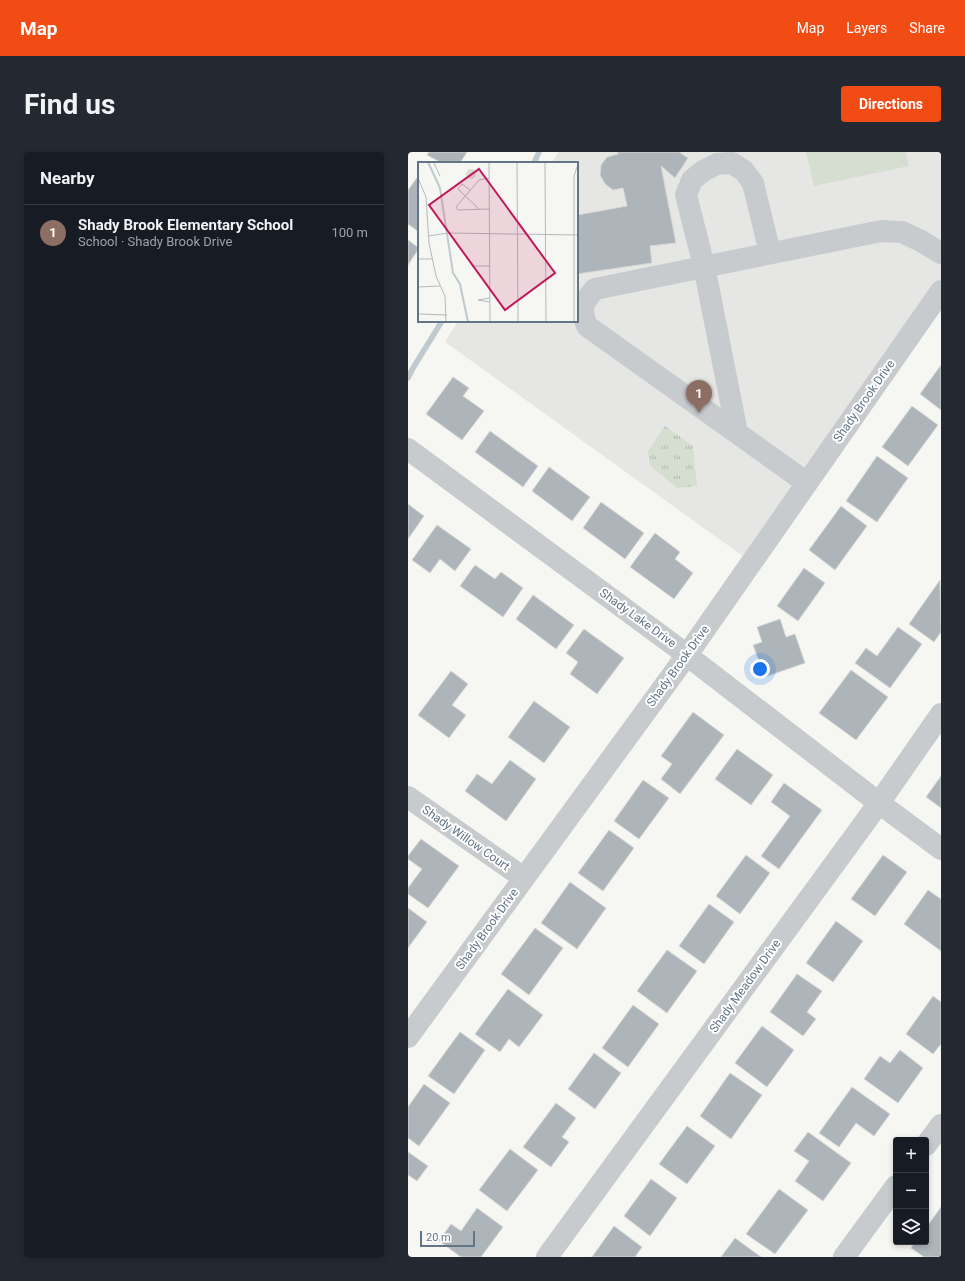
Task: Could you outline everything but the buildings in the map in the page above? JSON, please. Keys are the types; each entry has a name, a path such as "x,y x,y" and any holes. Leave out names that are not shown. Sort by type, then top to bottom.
{"street":[{"path":"736,433 704,266 686,195 692,180 703,171 717,164 732,163 744,171 753,183 770,253"},
{"path":"807,483 587,326 582,313 586,299 595,288 881,231 902,232 941,253"},
{"name":"Shady Brook Drive","path":"408,1037 686,655 941,291"},
{"name":"Shady Lake Drive","path":"408,449 686,655 878,803 941,849"},
{"name":"Shady Meadow Drive","path":"547,1257 878,803 941,714"},
{"name":"Shady Willow Court","path":"408,797 524,878"},
{"path":"929,1141 941,1125"},
{"path":"844,1257 893,1190"}],"shaded area":[{"path":"558,152 941,152 941,291 751,562 445,342 457,322 578,322 578,162 553,162"}],"green space":[{"path":"806,152 906,152 909,166 814,186"},
{"path":"665,426 693,446 697,486 677,488 650,466 648,451"}],"waterway":[{"path":"534,162 539,152"},
{"path":"408,378 441,322"}],"place":[{"name":"Shady Brook Elementary School","path":"699,413"}]}
